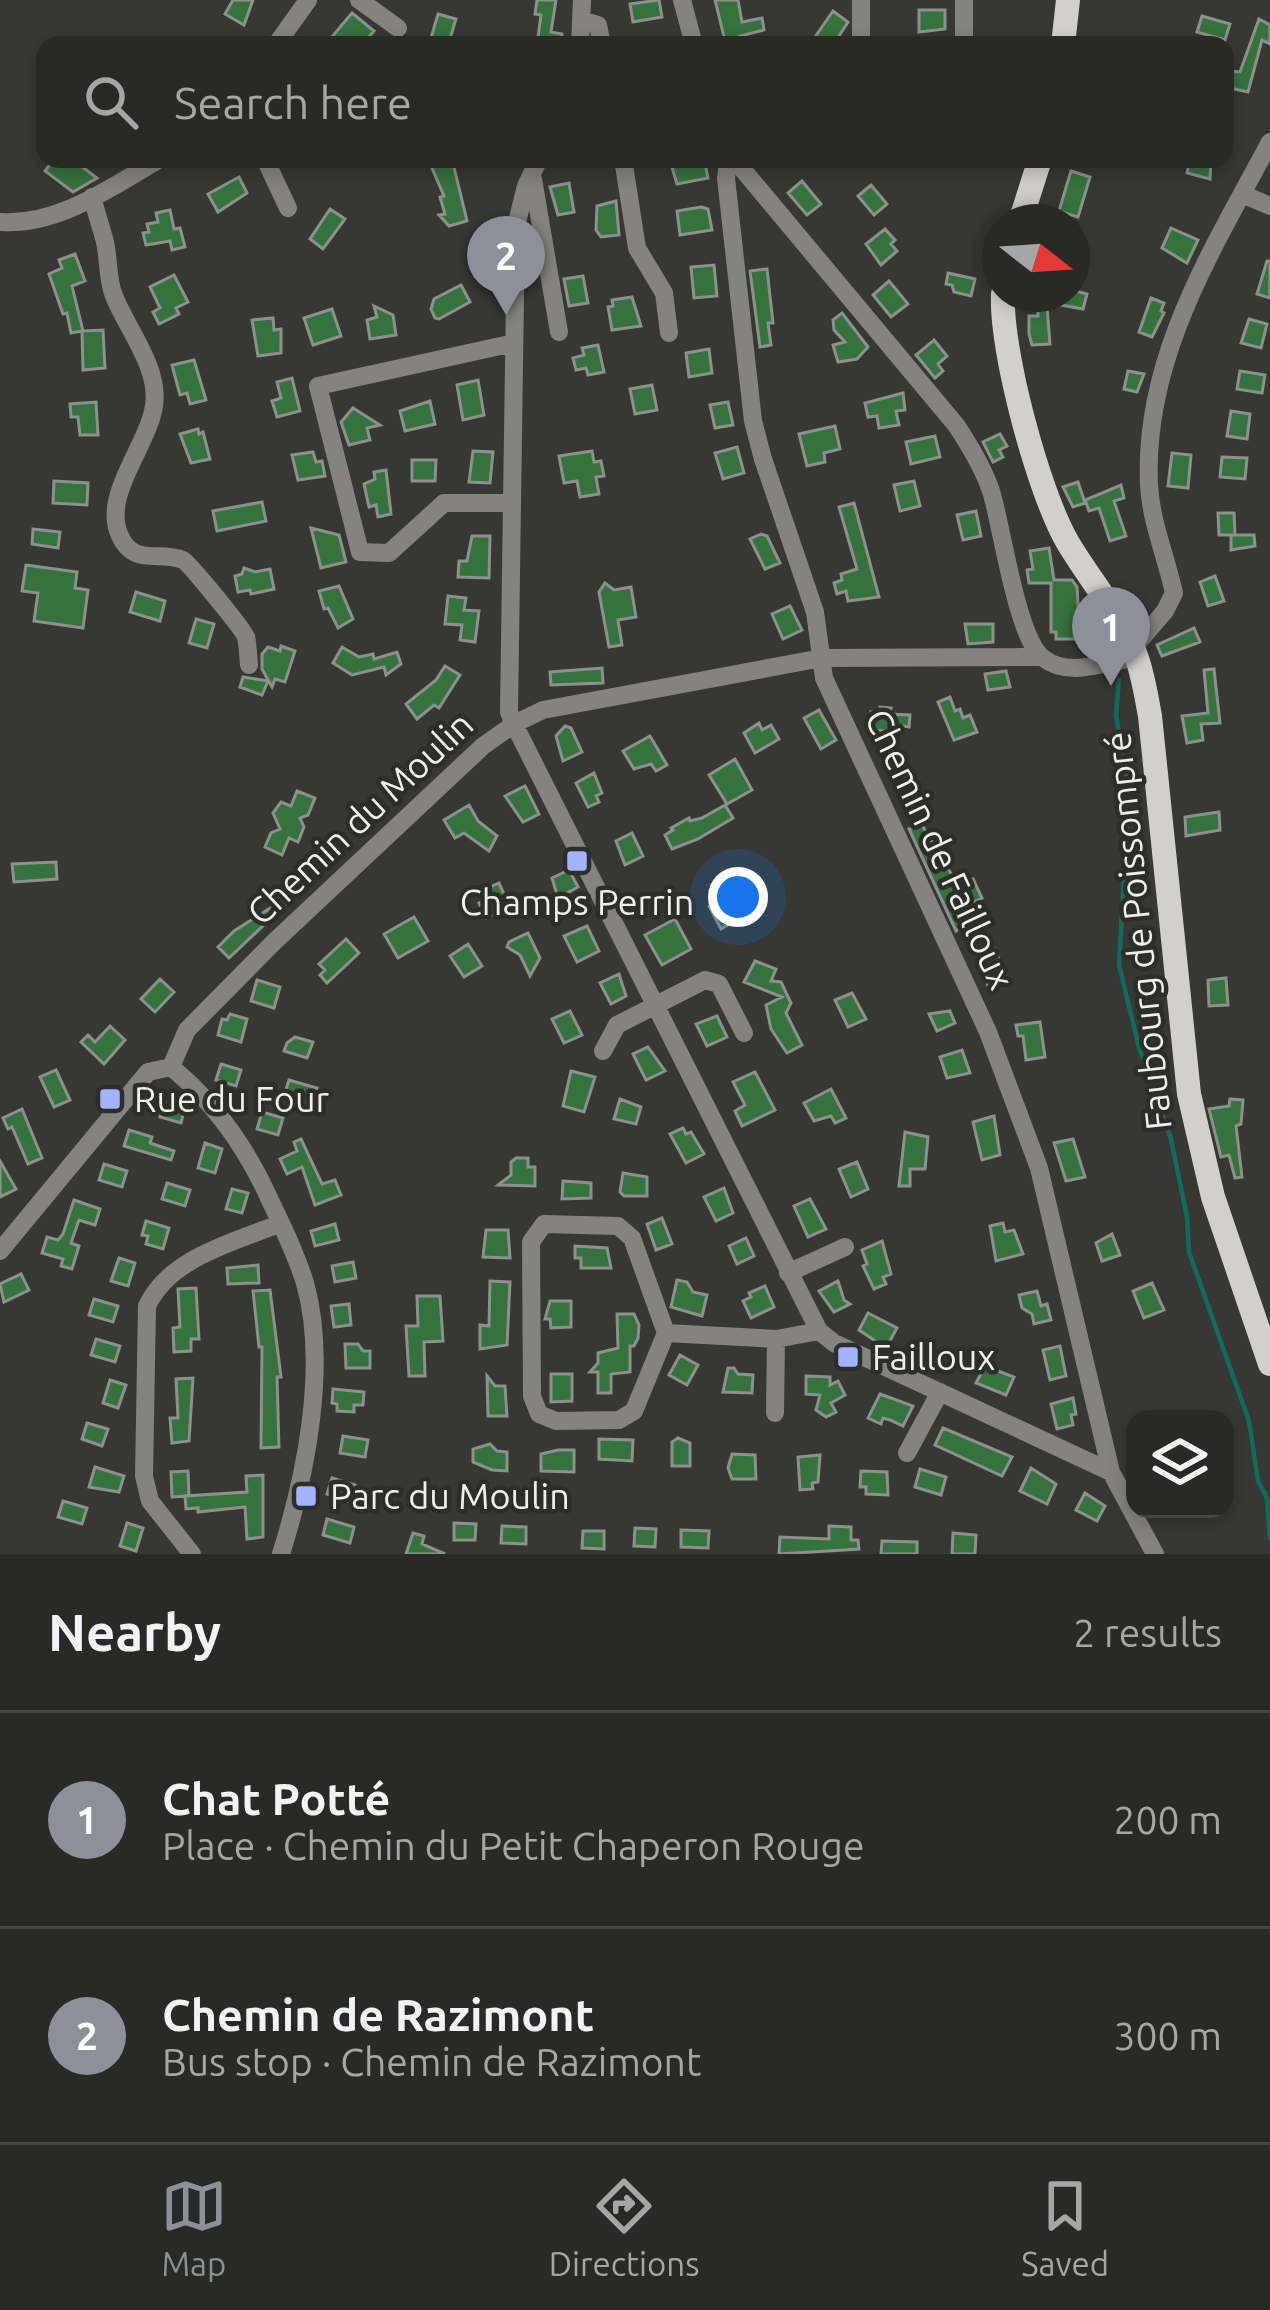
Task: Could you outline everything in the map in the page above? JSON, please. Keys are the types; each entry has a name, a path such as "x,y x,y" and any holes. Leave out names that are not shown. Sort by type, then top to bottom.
{"main road":[{"path":"1064,36 1068,0"},
{"path":"1026,204 1037,168"},
{"name":"Faubourg de Poissompré","path":"1003,312 1003,331 1046,488 1066,539 1134,650 1150,716 1184,1066 1198,1143 1270,1364"}],"street":[{"path":"282,36 308,0"},
{"path":"359,0 398,28"},
{"path":"682,0 692,36"},
{"path":"861,0 861,36"},
{"path":"964,0 964,36"},
{"path":"582,10 598,25 600,36"},
{"path":"1134,650 1174,593 1149,485 1156,395 1186,300 1270,142"},
{"path":"0,222 51,216 144,168"},
{"path":"269,168 288,208"},
{"path":"536,168 559,332"},
{"path":"536,168 516,226 509,712 514,724 819,1331 834,1343 1112,1472"},
{"path":"624,168 637,248 664,292 669,333"},
{"name":"Chemin de Failloux","path":"727,168 753,421 815,612 824,678 988,1032 1039,1168 1112,1472 1155,1554"},
{"path":"742,168 956,425 977,457 991,490 1026,631 1040,657"},
{"path":"1242,194 1270,206"},
{"path":"92,197 112,292 144,356 155,400 148,430 118,499 116,523 121,539 145,558 179,558 194,568 246,638 249,664"},
{"path":"511,503 444,503 389,554 361,552 318,386 514,343"},
{"name":"Chemin du Moulin","path":"0,1251 148,1072 171,1067 187,1030 483,746 514,724 543,710 822,658 1040,657 1065,669 1123,660 1134,650"},
{"path":"603,1052 616,1025 705,980 719,983 745,1034"},
{"path":"171,1067 213,1108 248,1153 305,1285 313,1360 309,1445 280,1554"},
{"path":"192,1554 150,1501 144,1476 147,1306 157,1286 175,1270 280,1223"},
{"path":"544,1224 617,1226 632,1238 666,1333 634,1411 619,1420 556,1420 539,1414 532,1396 531,1242 544,1224"},
{"path":"788,1273 845,1247"},
{"path":"666,1333 776,1339 819,1331"},
{"path":"775,1413 776,1339"},
{"path":"908,1453 940,1392"}],"building":[{"path":"233,0 253,0 244,25 225,14"},
{"path":"537,0 556,0 551,32 562,36 538,36 541,15 535,14"},
{"path":"659,0 662,17 633,22 630,4"},
{"path":"715,0 738,0 742,22 762,18 764,30 724,36"},
{"path":"919,10 945,10 945,29 919,32"},
{"path":"833,11 848,22 839,36 816,36"},
{"path":"352,13 374,31 370,36 333,36"},
{"path":"438,14 456,19 451,36 432,36"},
{"path":"1202,16 1230,24 1226,36 1197,32"},
{"path":"1259,19 1270,25 1270,44 1262,40 1248,92 1234,89 1234,71 1240,72"},
{"path":"84,168 97,178 73,192 45,171"},
{"path":"432,168 454,168 467,221 449,226 439,215 445,214 440,197 444,196"},
{"path":"672,168 706,168 708,178 677,184"},
{"path":"1188,168 1211,168 1210,179 1187,173"},
{"path":"1071,171 1090,177 1082,204 1061,204"},
{"path":"239,177 247,193 218,212 208,194"},
{"path":"802,181 821,204 807,215 788,193"},
{"path":"569,183 574,212 558,215 550,187"},
{"path":"871,185 887,204 874,215 858,196"},
{"path":"616,201 619,235 601,237 596,230 597,206"},
{"path":"330,209 345,219 323,249 310,239"},
{"path":"708,209 712,230 680,235 677,211"},
{"path":"170,210 185,247 172,250 170,241 146,245 147,224 158,222 156,213"},
{"path":"1171,228 1198,240 1187,263 1162,248"},
{"path":"885,229 897,251 881,265 866,244"},
{"path":"75,254 85,281 72,286 83,331 103,330 105,368 83,370 82,331 71,333 49,274 62,268 59,260"},
{"path":"1270,261 1270,298 1257,294"},
{"path":"714,265 717,296 694,298 691,267"},
{"path":"767,269 773,323 768,323 771,345 760,347 750,271"},
{"path":"948,273 975,279 971,296 954,292 946,284"},
{"path":"174,275 188,302 176,308 179,314 159,324 153,312 160,308 150,287"},
{"path":"583,276 588,303 569,306 564,279"},
{"path":"889,281 908,304 891,317 873,295"},
{"path":"461,285 470,302 435,318 434,299"},
{"path":"632,297 641,326 612,330 608,307 613,306 612,300"},
{"path":"1151,298 1164,303 1152,337 1139,332"},
{"path":"374,306 393,315 396,335 370,339 367,320 377,317"},
{"path":"332,309 341,336 313,345 304,318"},
{"path":"1038,312 1047,312 1050,344 1032,345 1029,316 1038,316"},
{"path":"842,313 868,347 857,359 838,362 833,345 845,342 834,330 833,320"},
{"path":"273,318 274,330 281,329 281,353 258,356 252,320"},
{"path":"1249,319 1267,324 1261,348 1241,343"},
{"path":"934,340 947,356 938,364 943,371 935,378 916,355"},
{"path":"598,345 604,372 588,375 586,368 576,370 573,358 584,355 582,348"},
{"path":"709,349 712,373 689,377 686,353"},
{"path":"194,360 206,400 190,404 187,393 180,395 172,365"},
{"path":"1128,371 1144,374 1137,392 1124,389"},
{"path":"1240,371 1265,375 1262,393 1237,389"},
{"path":"292,378 300,411 277,417 272,401 281,398 277,382"},
{"path":"478,380 484,415 463,420 457,385"},
{"path":"652,385 657,410 635,414 630,389"},
{"path":"903,393 905,410 896,411 899,425 879,428 877,416 868,417 865,403"},
{"path":"430,401 435,424 405,431 400,411"},
{"path":"96,402 98,435 80,435 78,417 71,417 70,404"},
{"path":"728,402 733,425 715,428 710,405"},
{"path":"353,408 380,425 367,428 370,440 349,445 341,422"},
{"path":"1231,411 1250,414 1247,439 1227,436"},
{"path":"835,426 840,449 824,453 825,462 807,466 799,434"},
{"path":"198,429 210,459 191,463 180,434"},
{"path":"1000,434 1007,446 999,450 1003,457 993,462 983,442"},
{"path":"935,436 940,457 911,464 906,442"},
{"path":"737,447 744,473 723,479 715,453"},
{"path":"473,451 493,452 490,483 469,482"},
{"path":"592,451 594,462 601,461 604,476 596,477 599,494 580,497 577,481 564,483 559,456"},
{"path":"313,452 316,462 322,461 325,476 298,480 292,455"},
{"path":"1172,453 1191,455 1188,488 1168,486"},
{"path":"1222,457 1247,458 1245,479 1220,477"},
{"path":"412,460 436,460 435,481 412,481"},
{"path":"386,470 391,514 378,517 376,505 369,507 364,484 375,479 374,472"},
{"path":"54,481 88,483 87,505 53,503"},
{"path":"914,481 920,506 900,511 894,485"},
{"path":"1078,482 1085,503 1073,507 1063,487"},
{"path":"1121,485 1124,498 1114,501 1126,536 1110,541 1099,508 1089,511 1085,500"},
{"path":"262,502 266,521 217,531 213,511"},
{"path":"854,503 879,597 848,601 846,591 837,594 834,583 842,580 841,574 857,569 839,507"},
{"path":"976,511 981,536 963,540 957,515"},
{"path":"1218,513 1234,513 1235,535 1219,535"},
{"path":"311,528 339,535 346,562 321,568"},
{"path":"33,529 60,532 58,548 32,544"},
{"path":"1231,535 1254,535 1255,546 1231,550"},
{"path":"472,536 490,536 489,578 458,577 459,561 467,561"},
{"path":"767,536 780,563 765,569 750,539"},
{"path":"1049,548 1054,580 1072,580 1077,587 1080,639 1056,639 1056,632 1051,632 1051,583 1029,583 1030,551"},
{"path":"26,565 77,572 75,588 88,590 83,628 34,621 38,593 22,591"},
{"path":"244,568 270,569 274,589 238,592 235,576"},
{"path":"1215,576 1224,601 1208,606 1200,582"},
{"path":"605,583 614,590 631,587 636,617 618,620 622,645 609,647 599,592"},
{"path":"339,586 353,619 338,628 328,608 324,609 319,591"},
{"path":"136,592 165,601 160,621 130,612"},
{"path":"448,596 466,598 464,610 479,611 475,642 460,640 462,625 445,624"},
{"path":"790,606 802,630 783,639 772,614"},
{"path":"196,619 214,624 207,648 189,643"},
{"path":"965,624 993,624 993,642 968,644"},
{"path":"1194,628 1200,642 1162,656 1157,645"},
{"path":"281,646 295,651 285,682 275,679 272,687 262,669 262,654 268,647 280,651"},
{"path":"342,647 359,657 373,654 374,659 397,652 401,664 386,675 384,667 352,675 333,663"},
{"path":"445,666 460,675 439,708 434,705 417,719 406,704 436,680"},
{"path":"602,668 603,683 551,685 550,672"},
{"path":"1214,669 1220,723 1201,724 1203,740 1187,743 1182,716 1208,713 1204,670"},
{"path":"1006,671 1010,687 988,690 985,674"},
{"path":"243,677 268,681 262,695 240,687"},
{"path":"950,697 955,711 960,709 963,718 970,715 977,732 954,740 938,702"},
{"path":"880,707 891,708 890,714 910,715 909,727 903,726 902,732 869,730 871,712 879,713"},
{"path":"819,710 836,740 821,749 804,718"},
{"path":"759,723 762,730 771,725 779,739 755,753 744,733"},
{"path":"565,726 571,728 582,752 563,761 556,736"},
{"path":"650,736 667,765 656,771 651,764 634,769 623,751"},
{"path":"735,759 752,790 727,804 709,775"},
{"path":"594,773 602,793 596,796 599,802 588,807 576,783"},
{"path":"525,786 539,814 523,822 505,796"},
{"path":"297,791 315,798 308,815 300,818 304,827 298,842 289,838 282,855 265,847 271,833 280,829 273,813 281,802 291,806"},
{"path":"469,805 478,821 497,836 489,851 464,833 455,838 444,820"},
{"path":"725,805 733,818 672,849 665,835 671,828"},
{"path":"1219,812 1220,830 1186,836 1185,817"},
{"path":"922,825 956,882 973,879 982,898 968,905 974,919 956,931 909,829"},
{"path":"632,833 643,856 625,865 616,841"},
{"path":"56,862 57,879 14,882 12,864"},
{"path":"569,870 578,887 558,898 552,878"},
{"path":"499,883 510,907 486,918 479,903 486,899 482,891"},
{"path":"725,896 738,919 721,929 709,906"},
{"path":"283,900 286,904 229,958 218,947 234,931"},
{"path":"414,917 428,941 398,958 384,934"},
{"path":"675,919 691,949 662,965 645,935"},
{"path":"587,926 599,951 577,962 564,936"},
{"path":"528,933 540,958 530,976 520,955 507,947"},
{"path":"346,939 359,953 327,983 319,964"},
{"path":"468,944 482,966 464,977 450,956"},
{"path":"995,949 1007,979 988,986 978,956"},
{"path":"755,961 776,969 771,981 781,982 791,1003 786,1013 802,1045 787,1053 771,1029 766,1005 782,997 744,982"},
{"path":"619,974 626,996 611,1004 600,983"},
{"path":"1226,978 1228,1005 1209,1006 1208,980"},
{"path":"160,979 174,992 155,1012 141,999"},
{"path":"257,980 280,987 274,1008 251,1001"},
{"path":"852,993 866,1019 848,1027 835,1000"},
{"path":"570,1011 582,1035 564,1043 552,1019"},
{"path":"950,1011 955,1023 937,1031 929,1014"},
{"path":"230,1014 247,1019 241,1042 218,1035 222,1019"},
{"path":"717,1016 727,1037 707,1046 696,1024"},
{"path":"1040,1022 1045,1057 1026,1060 1023,1036 1018,1036 1016,1025"},
{"path":"110,1026 125,1040 104,1064 81,1042 88,1035 95,1042"},
{"path":"295,1037 313,1042 307,1058 284,1051"},
{"path":"648,1047 665,1071 646,1080 633,1054"},
{"path":"962,1050 970,1073 947,1078 940,1057"},
{"path":"221,1064 241,1070 236,1086 216,1080"},
{"path":"56,1070 70,1100 54,1107 40,1077"},
{"path":"571,1071 595,1077 584,1112 563,1106"},
{"path":"755,1072 775,1110 742,1126 735,1111 745,1105 733,1082"},
{"path":"289,1080 317,1088 315,1094 321,1096 317,1106 284,1096"},
{"path":"831,1089 846,1118 835,1123 831,1116 814,1121 804,1103"},
{"path":"620,1099 641,1107 636,1124 614,1119"},
{"path":"1230,1099 1243,1100 1241,1124 1236,1126 1242,1177 1235,1178 1229,1155 1221,1157 1209,1109 1229,1106"},
{"path":"164,1101 185,1107 181,1123 160,1117"},
{"path":"22,1109 42,1158 28,1164 12,1127 8,1129 3,1118"},
{"path":"262,1112 283,1118 278,1135 257,1129"},
{"path":"994,1116 1000,1155 982,1160 973,1122"},
{"path":"683,1128 686,1134 691,1132 704,1154 686,1163 670,1134"},
{"path":"129,1130 174,1151 171,1160 124,1146"},
{"path":"905,1132 928,1137 925,1169 910,1169 910,1186 899,1186"},
{"path":"301,1139 322,1184 335,1180 341,1195 315,1205 302,1167 287,1174 280,1159 297,1151 294,1142"},
{"path":"1073,1139 1085,1177 1066,1181 1054,1143"},
{"path":"205,1143 222,1149 215,1173 198,1168"},
{"path":"528,1158 528,1167 535,1167 535,1186 498,1185 511,1175 511,1162"},
{"path":"0,1161 16,1189 0,1197"},
{"path":"857,1162 868,1189 851,1197 839,1169"},
{"path":"104,1164 127,1171 122,1187 99,1180"},
{"path":"623,1173 647,1177 647,1196 624,1196 620,1192"},
{"path":"563,1181 591,1183 591,1198 562,1199"},
{"path":"167,1183 190,1190 185,1206 162,1199"},
{"path":"724,1188 733,1213 716,1221 704,1197"},
{"path":"232,1189 248,1193 242,1213 226,1209"},
{"path":"810,1199 826,1229 808,1237 794,1206"},
{"path":"74,1200 100,1209 95,1225 79,1220 71,1243 79,1246 72,1269 61,1266 63,1259 42,1253 47,1237 58,1240 63,1234"},
{"path":"662,1218 672,1244 656,1250 647,1224"},
{"path":"146,1221 169,1228 163,1249 146,1244 148,1236 142,1235"},
{"path":"1003,1223 1005,1232 1014,1230 1023,1254 996,1261 990,1226"},
{"path":"335,1224 339,1240 315,1246 311,1231"},
{"path":"486,1230 508,1230 510,1258 483,1257"},
{"path":"1112,1234 1120,1255 1102,1261 1096,1243"},
{"path":"746,1238 754,1256 737,1264 729,1246"},
{"path":"882,1241 891,1274 883,1277 886,1284 874,1289 863,1266 867,1264 862,1250"},
{"path":"575,1246 607,1248 611,1268 581,1268"},
{"path":"119,1258 135,1263 128,1286 111,1281"},
{"path":"353,1262 356,1278 335,1282 332,1266"},
{"path":"258,1265 259,1283 228,1284 227,1268"},
{"path":"21,1274 29,1290 4,1302 0,1284"},
{"path":"677,1280 707,1295 702,1316 671,1307"},
{"path":"490,1281 510,1282 507,1345 480,1349 480,1325 489,1326"},
{"path":"838,1281 850,1304 834,1312 819,1291"},
{"path":"1152,1283 1164,1310 1144,1318 1133,1291"},
{"path":"765,1286 774,1307 751,1318 743,1301"},
{"path":"196,1288 199,1339 191,1339 191,1351 174,1352 173,1328 180,1327 178,1289"},
{"path":"270,1290 281,1377 277,1377 279,1447 261,1448 262,1347 253,1291"},
{"path":"1037,1291 1051,1320 1034,1324 1019,1295"},
{"path":"417,1296 440,1296 443,1341 424,1342 425,1376 409,1376 406,1326 418,1326"},
{"path":"94,1299 118,1306 113,1322 89,1315"},
{"path":"550,1301 571,1301 571,1327 551,1328 550,1319 545,1319"},
{"path":"349,1304 351,1325 334,1327 331,1306"},
{"path":"868,1313 897,1328 886,1348 859,1330"},
{"path":"617,1314 634,1314 639,1325 638,1338 630,1346 630,1372 611,1374 611,1393 598,1393 598,1372 590,1372 598,1363 598,1353 618,1348"},
{"path":"96,1339 120,1346 115,1362 91,1355"},
{"path":"345,1344 370,1351 370,1368 346,1368"},
{"path":"1060,1346 1066,1376 1050,1380 1043,1350"},
{"path":"680,1355 698,1365 687,1385 669,1375"},
{"path":"985,1366 1014,1377 1006,1395 976,1383"},
{"path":"728,1368 753,1375 752,1393 723,1392"},
{"path":"551,1374 572,1374 572,1401 551,1402"},
{"path":"487,1376 495,1386 505,1386 507,1416 488,1416"},
{"path":"806,1376 830,1377 830,1385 838,1381 845,1395 831,1403 836,1412 826,1417 816,1410 820,1395 806,1394"},
{"path":"193,1378 189,1441 172,1443 170,1418 178,1418 176,1379"},
{"path":"110,1380 126,1385 118,1408 103,1403"},
{"path":"333,1389 364,1392 363,1405 354,1405 354,1412 337,1411"},
{"path":"880,1394 913,1406 903,1426 868,1418"},
{"path":"1073,1398 1073,1425 1057,1429 1051,1404"},
{"path":"87,1423 108,1429 102,1446 82,1439"},
{"path":"943,1428 1012,1457 1002,1476 935,1445"},
{"path":"343,1436 368,1440 365,1457 340,1453"},
{"path":"678,1438 690,1443 690,1466 672,1466 672,1442"},
{"path":"599,1439 633,1440 632,1461 599,1459"},
{"path":"490,1444 507,1452 507,1471 473,1462 473,1449"},
{"path":"574,1450 574,1472 541,1471 541,1454"},
{"path":"732,1454 755,1455 756,1479 732,1479 728,1468"},
{"path":"820,1455 818,1482 812,1483 813,1489 800,1490 798,1457"},
{"path":"95,1467 124,1476 119,1492 89,1487"},
{"path":"1031,1468 1056,1484 1047,1504 1020,1491"},
{"path":"920,1469 946,1477 941,1495 915,1487"},
{"path":"188,1471 189,1496 172,1497 171,1472"},
{"path":"861,1471 887,1472 888,1495 866,1494 866,1487 860,1487"},
{"path":"263,1475 263,1537 247,1539 245,1507 186,1509 185,1496 247,1492 246,1476"},
{"path":"332,1478 355,1485 350,1502 327,1494"},
{"path":"1085,1493 1105,1506 1097,1521 1076,1510"},
{"path":"63,1501 87,1508 82,1524 58,1517"},
{"path":"327,1519 354,1527 350,1543 323,1535"},
{"path":"127,1523 143,1528 136,1551 120,1546"},
{"path":"454,1523 476,1524 475,1540 454,1540"},
{"path":"502,1526 526,1527 526,1544 501,1543"},
{"path":"829,1526 851,1527 851,1540 858,1540 859,1549 779,1554 780,1537 829,1539"},
{"path":"635,1528 656,1529 655,1547 634,1546"},
{"path":"681,1530 709,1531 708,1548 681,1547"},
{"path":"583,1531 604,1531 604,1549 582,1548"},
{"path":"413,1533 424,1536 422,1544 445,1554 406,1554"},
{"path":"953,1533 976,1535 975,1554 952,1554"},
{"path":"882,1541 917,1542 917,1554 881,1554"}],"waterway":[{"path":"1119,680 1116,715 1129,790 1119,965 1139,1047 1171,1139 1189,1252 1249,1421 1258,1481 1267,1498 1270,1538"}],"place":[{"name":"Chemin de Razimont","path":"506,315"},
{"name":"Chat Potté","path":"1111,686"},
{"name":"Champs Perrin","path":"577,861"},
{"name":"Rue du Four","path":"110,1099"},
{"name":"Failloux","path":"848,1357"},
{"name":"Parc du Moulin","path":"306,1496"}]}
